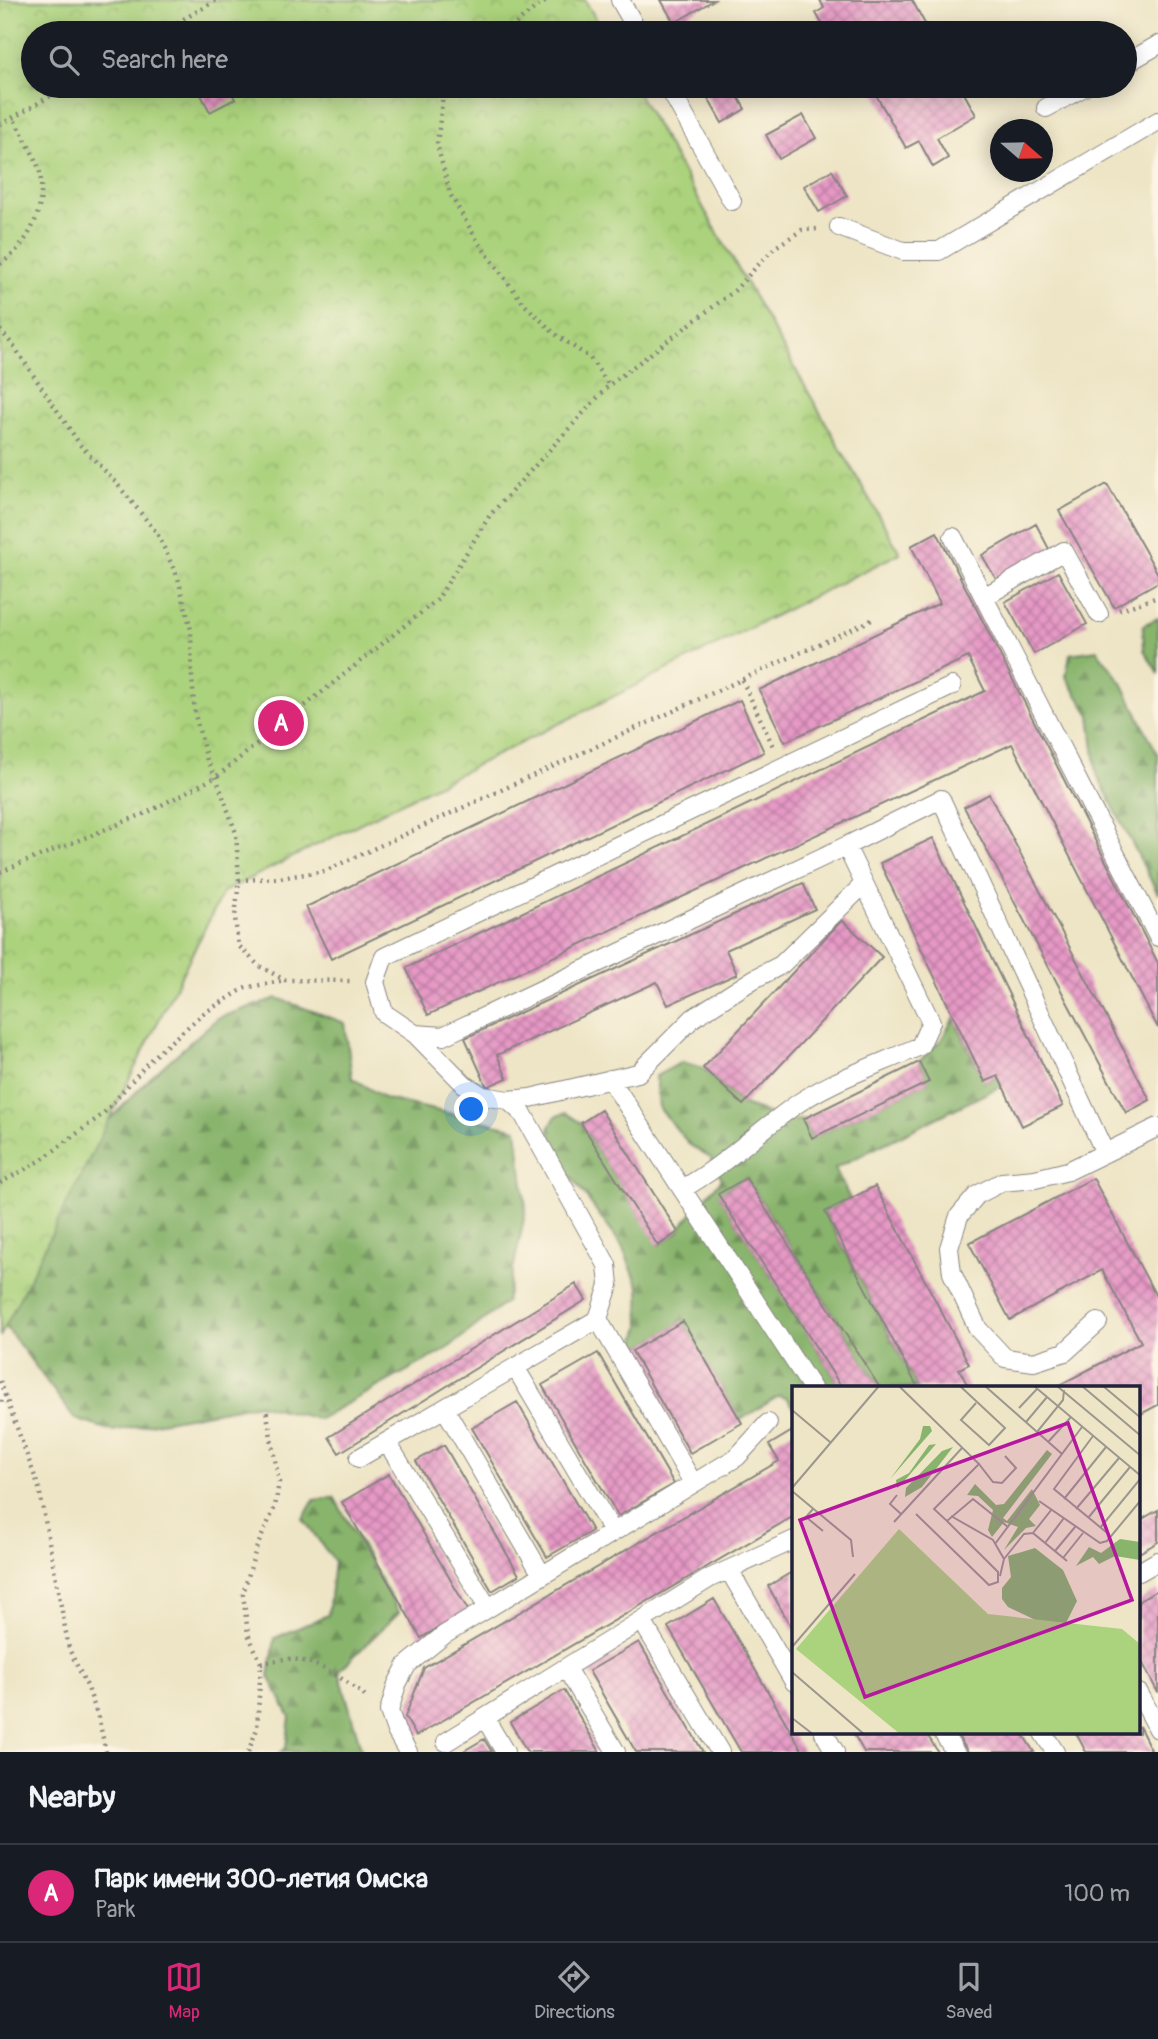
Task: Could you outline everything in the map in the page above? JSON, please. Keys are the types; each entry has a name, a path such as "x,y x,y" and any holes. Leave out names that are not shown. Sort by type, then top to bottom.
{"lane":[{"path":"620,0 632,21"},
{"path":"1137,57 1158,46"},
{"path":"675,98 732,201"},
{"path":"1046,108 1064,98"},
{"path":"839,227 903,251 939,251 1158,121"},
{"path":"953,537 1158,937"},
{"path":"984,597 1064,551 1099,614"},
{"path":"864,884 781,965 694,1018 638,1073 530,1098 508,1100 483,1096 464,1084 415,1034 384,1013 375,982 384,957 952,686"},
{"path":"415,1034 443,1036 941,799 1105,1153"},
{"path":"682,1189 703,1178 790,1108 834,1083 920,1046 931,1021 846,846"},
{"path":"610,1079 811,1386"},
{"path":"359,1458 598,1319 609,1285 607,1265 523,1114 508,1100"},
{"path":"1098,1322 1065,1352 1034,1362 1005,1358 978,1329 952,1273 948,1248 959,1216 977,1195 1002,1182 1035,1179 1068,1171 1158,1128"},
{"path":"598,1319 693,1483"},
{"path":"515,1367 613,1532"},
{"path":"445,1409 542,1575"},
{"path":"408,1752 389,1711 397,1684 407,1665 444,1635 737,1457 768,1423"},
{"path":"387,1442 488,1608"},
{"path":"446,1742 710,1578 792,1541"},
{"path":"1140,1571 1158,1561"},
{"path":"729,1570 792,1679"},
{"path":"642,1621 720,1752"},
{"path":"566,1668 616,1752"},
{"path":"1140,1695 1158,1730"},
{"path":"485,1718 505,1752"},
{"path":"825,1734 835,1752"},
{"path":"944,1734 955,1752"},
{"path":"1044,1734 1055,1752"}],"path":[{"path":"180,21 217,0"},
{"path":"519,21 548,0"},
{"path":"0,125 47,98"},
{"path":"443,98 437,144 450,194 478,242 524,304 555,334 590,358 609,385"},
{"path":"0,264 27,239 41,205 40,171 13,117"},
{"path":"0,872 146,813 216,777 437,600 490,515 609,385 734,291 774,248 802,230 839,227"},
{"path":"0,330 81,446 157,533 178,578 191,630 195,715 207,760 236,833 239,880 235,917 238,945 259,966 285,980"},
{"path":"1099,614 1124,610 1158,597"},
{"path":"239,880 279,878 325,871 876,618"},
{"path":"742,680 783,767"},
{"path":"0,1183 40,1161 103,1114 153,1057 204,1013 245,988 285,980 375,982"},
{"path":"0,1381 39,1488 69,1649 89,1688 106,1752"},
{"path":"0,1404 5,1395"},
{"path":"248,1752 257,1729 261,1663 248,1634 243,1594 256,1549 275,1507 279,1482 266,1409"},
{"path":"261,1663 290,1659 313,1665 349,1683 367,1698 396,1731"}],"green space":[{"path":"0,0 585,0 597,21 21,21 21,98 641,98 900,553 223,892 0,1337"},
{"path":"1158,618 1158,673 1144,650 1143,625"},
{"path":"1097,650 1122,683 1158,755 1158,894 1097,775 1090,715 1066,677 1070,654"},
{"path":"277,998 345,1023 352,1078 386,1099 517,1129 526,1210 506,1302 447,1349 319,1419 258,1404 112,1431 75,1419 0,1319 0,1272 24,1207 152,1076 218,1018"},
{"path":"954,1018 985,1082 998,1076 1003,1085 835,1168 850,1199 825,1213 917,1386 879,1386 746,1178 719,1194 841,1386 792,1386 792,1406 786,1398 779,1396 740,1420 683,1322 632,1351 640,1327 639,1287 622,1246 554,1153 549,1129 556,1116 566,1113 581,1123 659,1245 678,1232 722,1179 711,1158 690,1145 659,1108 656,1076 682,1062 703,1068 743,1105 792,1121 803,1119 812,1138 928,1082 919,1062 941,1040"},
{"path":"334,1497 399,1612 339,1671 362,1752 281,1752 286,1748 290,1717 269,1676 275,1638 328,1615 334,1561 303,1519 314,1500"}],"building":[{"path":"661,0 714,0 677,21 673,21"},
{"path":"820,0 912,0 923,21 820,21 816,13 824,8"},
{"path":"203,98 234,98 235,99 210,112"},
{"path":"708,98 739,98 745,109 722,123"},
{"path":"878,98 967,98 976,115 937,138 948,158 933,167 919,141 906,148"},
{"path":"803,115 816,138 779,159 766,135"},
{"path":"832,170 847,196 819,212 804,186"},
{"path":"1107,484 1158,574 1158,582 1114,607 1059,511"},
{"path":"1036,524 1050,551 997,581 982,555"},
{"path":"937,532 1158,963 1158,1028 1012,744 428,1015 406,968 985,691 968,657 785,742 759,690 940,603 911,546"},
{"path":"1058,572 1087,624 1034,654 1005,602"},
{"path":"740,700 764,752 331,959 306,907"},
{"path":"989,794 1150,1100 1126,1113 964,807"},
{"path":"933,838 1063,1106 1022,1126 998,1076 985,1082 880,863"},
{"path":"803,883 815,909 726,950 737,974 668,1005 657,982 497,1055 507,1078 487,1087 465,1038"},
{"path":"842,920 882,957 743,1105 703,1068"},
{"path":"919,1062 929,1082 812,1138 803,1119"},
{"path":"601,1110 678,1232 658,1246 581,1123"},
{"path":"746,1178 879,1386 841,1386 718,1194"},
{"path":"1093,1178 1158,1300 1158,1405 1140,1414 1140,1386 1058,1386 1141,1342 1102,1270 1010,1320 969,1243"},
{"path":"875,1186 969,1364 959,1369 968,1386 917,1386 825,1212"},
{"path":"576,1284 586,1300 339,1453 329,1437"},
{"path":"683,1321 742,1423 690,1453 632,1351"},
{"path":"598,1353 674,1484 618,1516 542,1385"},
{"path":"517,1402 592,1531 547,1557 472,1428"},
{"path":"792,1431 792,1517 416,1736 405,1717 424,1668 779,1461 769,1445"},
{"path":"444,1445 519,1575 492,1591 416,1461"},
{"path":"389,1474 468,1610 421,1638 342,1502"},
{"path":"1158,1510 1158,1542 1140,1552 1140,1520"},
{"path":"792,1572 792,1628 768,1586"},
{"path":"1158,1590 1158,1693 1140,1658 1140,1600"},
{"path":"714,1599 803,1752 741,1752 668,1627"},
{"path":"639,1642 703,1752 636,1752 589,1671"},
{"path":"564,1690 600,1752 527,1752 510,1722"},
{"path":"1140,1728 1152,1752 1086,1752 1077,1734 1140,1734"},
{"path":"854,1734 927,1734 938,1752 864,1752"},
{"path":"957,1734 1023,1734 1034,1752 968,1752"},
{"path":"484,1739 492,1752 462,1752"}],"place":[{"name":"Парк имени 300-летия Омска","path":"281,723"}]}
